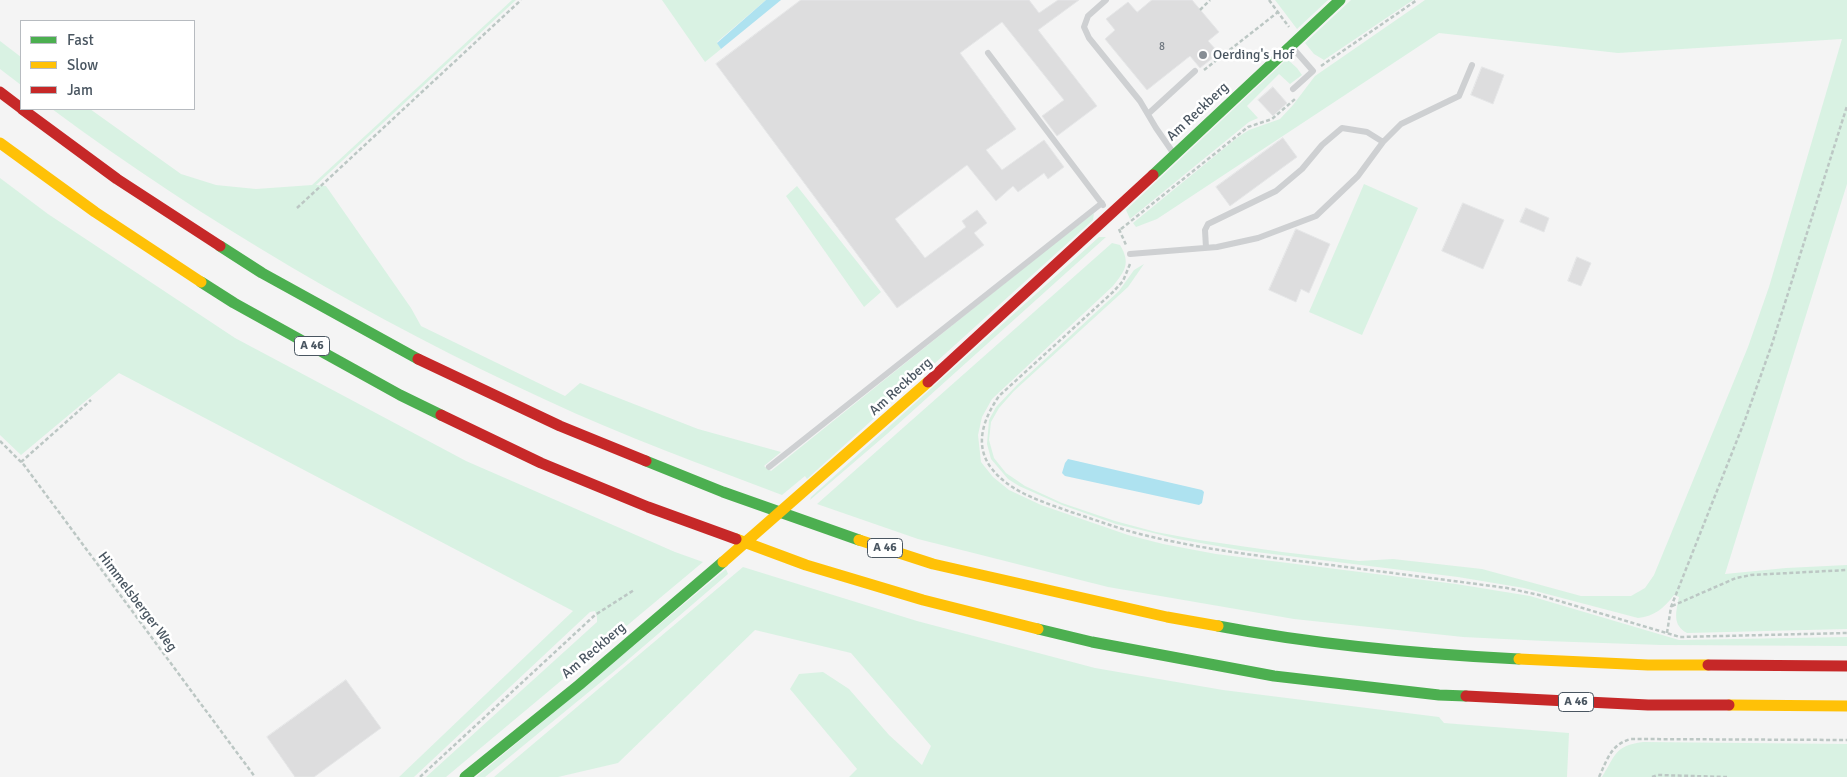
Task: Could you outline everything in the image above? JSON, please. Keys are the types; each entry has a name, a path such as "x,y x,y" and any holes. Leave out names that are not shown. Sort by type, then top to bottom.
{"main road":[{"name":"Am Reckberg","path":"465,777 719,565 932,379 1110,216 1340,0"},
{"name":"A 46","path":"0,92 20,107"},
{"name":"A 46","path":"25,110 117,179 262,273 428,364 560,426 723,492 823,529 933,564 1167,617 1276,637 1476,657 1648,665 1847,666"},
{"name":"A 46","path":"0,143 95,212 234,303 400,395 542,463 648,507 806,565 923,600 1092,642 1274,676 1439,695 1648,705 1847,706"}],"lane":[{"path":"1106,0 1088,16 1084,27 1089,38 1140,100 1175,155"},
{"path":"1293,89 1313,71 1295,42"},
{"path":"988,53 1110,216"},
{"path":"1130,254 1217,247 1258,238 1316,216 1358,176 1383,142 1401,124 1458,96 1472,65"},
{"path":"1148,114 1194,71"},
{"path":"1206,248 1205,230 1208,224 1276,191 1302,169 1322,145 1342,128 1367,132 1383,142"},
{"path":"769,467 1102,203"}],"path":[{"path":"297,208 521,0"},
{"path":"1200,10 1210,0"},
{"path":"1269,0 1295,42"},
{"path":"1328,62 1417,0"},
{"path":"1216,60 1278,12"},
{"path":"1300,94 1272,120 1248,127 1120,230 1130,254 1130,267 1123,281 999,396 988,412 981,439 983,450 992,468 1012,487 1046,503 1135,533 1234,552 1507,588 1539,595 1680,637 1847,633"},
{"path":"1667,633 1671,607 1772,344 1847,106"},
{"path":"21,462 92,400"},
{"name":"Himmelsberger Weg","path":"0,441 21,462 255,777"},
{"path":"1671,607 1736,578 1751,575 1847,570"},
{"path":"420,777 595,615 634,590"},
{"path":"1599,777 1610,753 1623,741 1631,739 1847,740"},
{"path":"1652,777 1658,774 1727,777"}],"green space":[{"path":"512,0 516,0 316,185 326,186 411,308 421,326 565,396 580,383 698,429 781,452 764,466 771,471 1094,213 1093,220 807,479 805,476 782,495 604,426 417,337 354,303 230,230 110,151 53,110 91,110 181,174 216,185 256,189 312,185"},
{"path":"662,0 766,0 717,42 721,49 705,62"},
{"path":"1275,0 1328,0 1297,29"},
{"path":"1351,0 1413,0 1324,60 1314,54 1305,43"},
{"path":"1425,0 1847,0 1847,184 1725,574 1847,565 1847,629 1687,633 1682,630 1677,622 1676,613 1679,597 1674,595 1659,611 1638,618 1524,588 1458,577 1240,550 1178,539 1116,524 1062,505 1019,486 1008,479 991,459 987,444 989,420 996,407 1017,385 1119,291 1134,270 1144,264 1128,287 1014,391 999,408 991,422 989,440 994,458 1006,473 1025,486 1062,503 1115,521 1156,532 1199,540 1359,561 1393,559 1482,569 1581,596 1631,596 1645,588 1654,575 1748,347 1769,287 1842,39 1618,53 1439,33 1157,219 1136,227 1133,223 1238,137 1249,130 1280,119 1315,76"},
{"path":"0,41 20,56 20,84 0,69"},
{"path":"1287,59 1302,75 1290,84 1279,74 1247,106 1258,118 1249,122 1130,219 1126,210"},
{"path":"0,178 48,214 235,338 466,461 675,552 703,562 446,777 426,777 597,622 595,611 590,612 414,777 399,777 573,611 119,373 21,455 0,435"},
{"path":"1364,184 1418,208 1362,335 1309,312"},
{"path":"797,186 881,292 864,307 786,196"},
{"path":"1099,237 1106,237 887,434 810,500 811,497"},
{"path":"1112,243 1120,245 1126,262 1117,281 992,399 982,417 978,435 981,462 993,477 1009,490 1041,505 1128,535 1216,554 1456,584 1530,596 1679,640 1847,637 1847,646 1661,645 1463,637 1294,619 1108,587 918,539 817,504"},
{"path":"743,567 917,621 1095,668 1223,690 1439,717 1444,723 1569,733 1567,777 849,777 857,769 790,689 799,674 823,672 849,689 889,735 922,765 931,746 851,653 755,630 618,763 558,777 494,777"},
{"path":"726,569 728,574 623,664 485,777 476,777"},
{"path":"1643,742 1847,744 1847,777 1602,777 1613,757 1621,749"}],"water":[{"path":"766,0 781,0 721,49 717,43"},
{"path":"1068,459 1202,490 1204,492 1202,503 1199,505 1065,476 1062,473"}],"building":[{"path":"801,0 1029,0 1039,13 1058,0 1079,0 1038,30 1097,106 1057,136 1042,116 1064,100 1002,22 960,53 1016,129 986,150 1002,170 1044,140 1064,167 1048,179 1044,173 1018,192 1013,186 996,201 967,165 895,219 925,258 966,227 962,221 977,210 987,223 974,233 984,245 897,308 716,64"},
{"path":"1152,0 1192,0 1219,32 1208,41 1219,53 1200,68 1190,56 1147,90 1105,39 1115,30 1106,19 1128,2 1137,12"},
{"path":"1482,67 1504,75 1493,104 1471,95"},
{"path":"1273,87 1287,103 1273,116 1258,100"},
{"path":"1283,138 1297,157 1230,206 1216,187"},
{"path":"1463,203 1504,220 1483,269 1442,251"},
{"path":"1526,208 1549,218 1544,232 1520,222"},
{"path":"1296,229 1330,244 1309,293 1301,289 1296,302 1269,290"},
{"path":"1577,257 1591,263 1581,286 1568,281"},
{"path":"346,680 381,728 314,777 295,777 267,737"}],"traffic: fast":[{"path":"1153,175 1340,0"},
{"path":"220,246 262,273 418,359"},
{"path":"201,282 234,303 400,395 441,415"},
{"path":"646,461 723,492 859,540"},
{"path":"465,777 579,685 723,562"},
{"path":"1218,626 1255,633 1368,648 1519,659"},
{"path":"1038,629 1092,642 1274,676 1439,695 1466,696"}],"traffic: slow":[{"path":"0,143 95,212 201,282"},
{"path":"723,562 928,382"},
{"path":"736,539 806,565 923,600 1038,629"},
{"path":"859,540 933,564 1167,617 1218,626"},
{"path":"1519,659 1648,665 1708,665"},
{"path":"1729,705 1847,706"}],"traffic: jam":[{"path":"0,92 20,107"},
{"path":"23,110 117,179 220,246"},
{"path":"928,382 1153,175"},
{"path":"418,359 560,426 646,461"},
{"path":"441,415 541,463 648,507 736,539"},
{"path":"1708,665 1847,666"},
{"path":"1466,696 1648,705 1729,705"}],"place":[{"name":"Oerding's Hof","path":"1203,55"}]}
